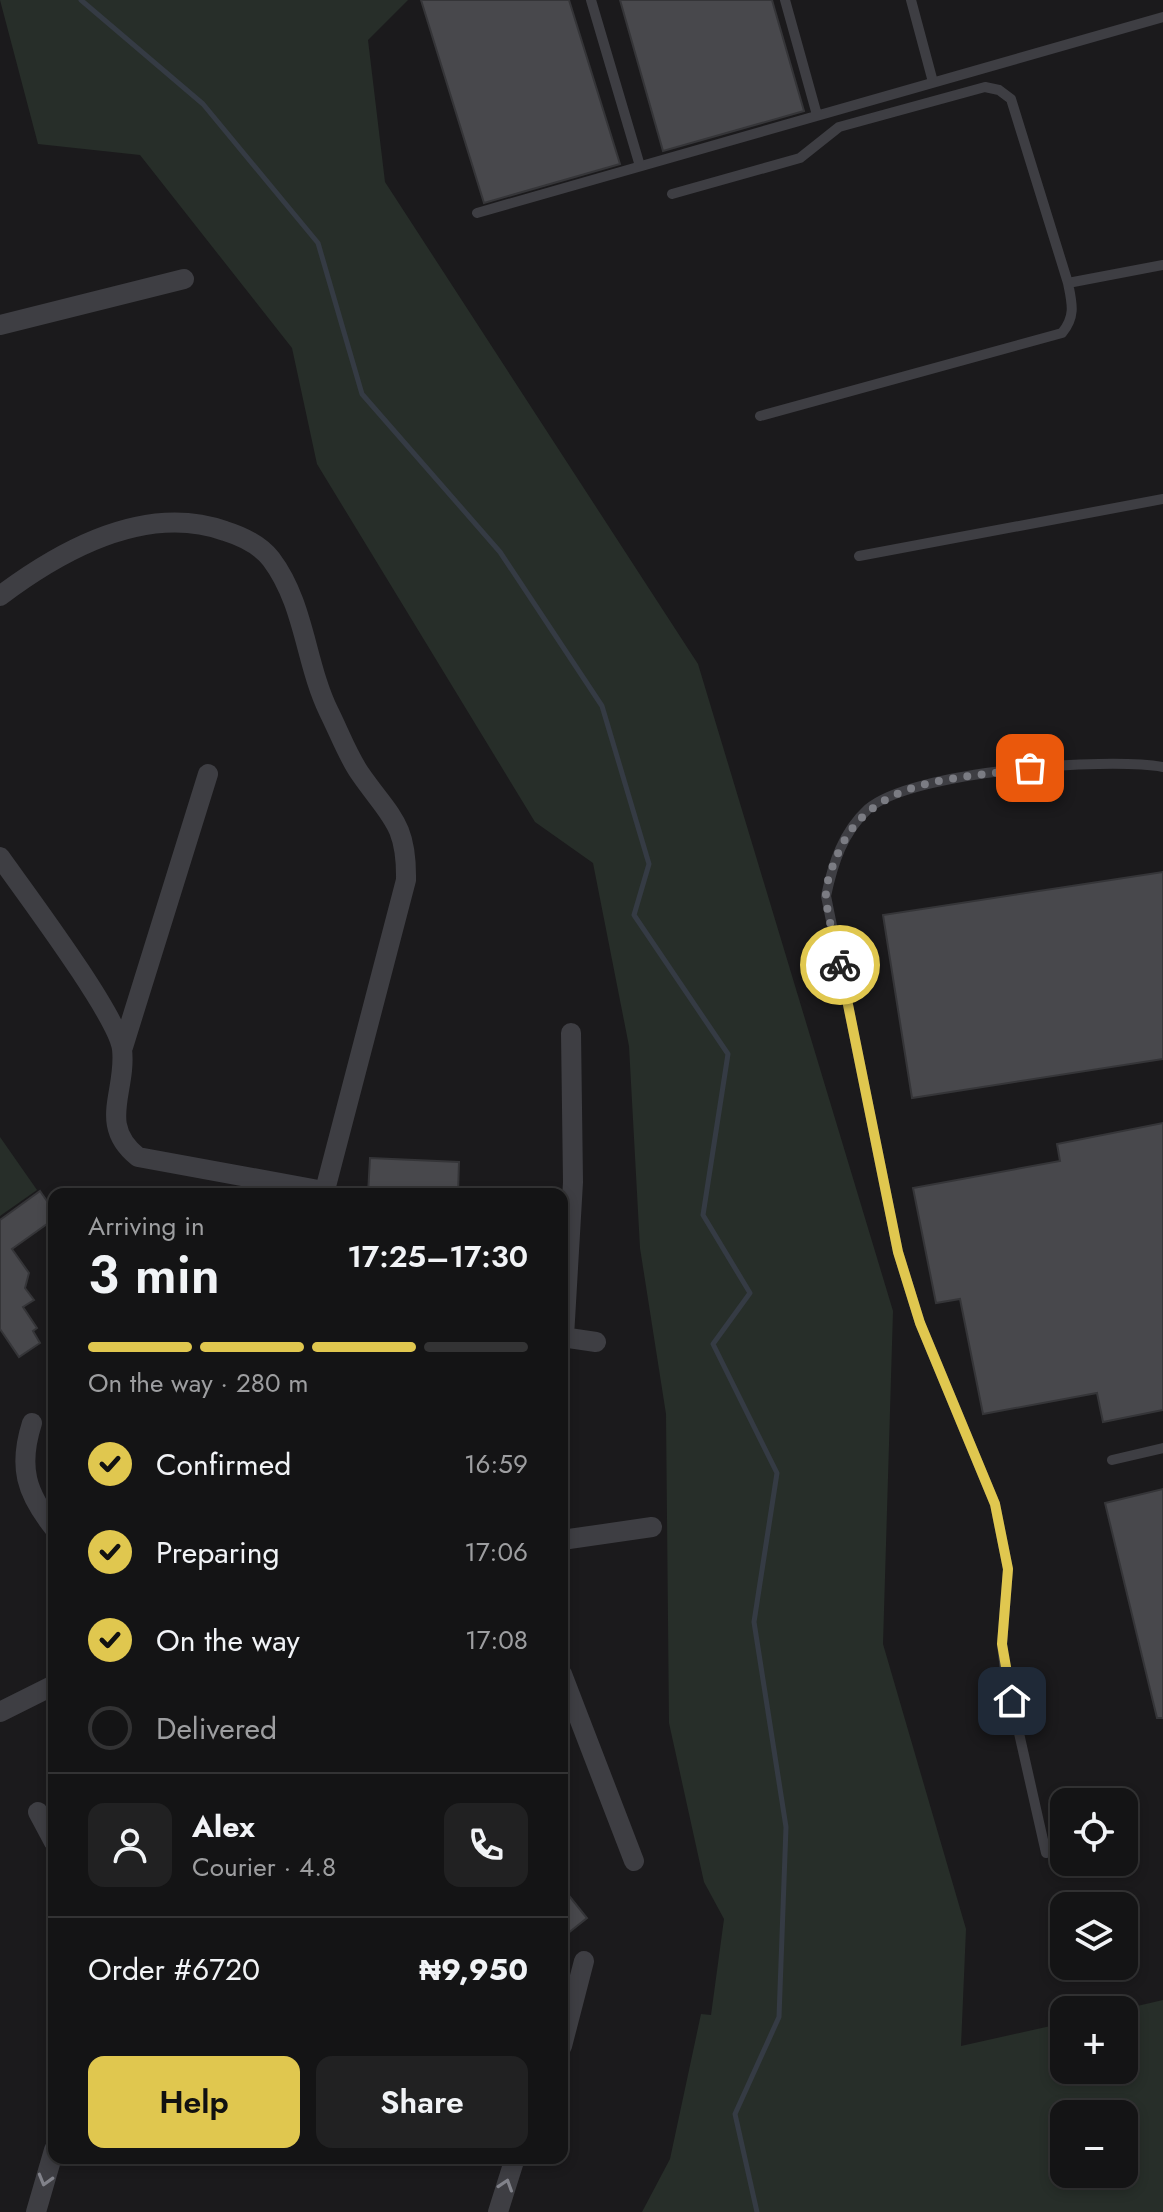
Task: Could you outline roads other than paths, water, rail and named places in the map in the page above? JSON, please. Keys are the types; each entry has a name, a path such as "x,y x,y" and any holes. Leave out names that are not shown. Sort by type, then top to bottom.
{"street":[{"path":"0,325 184,279"},
{"path":"0,596 42,565 113,533 171,522 212,526 244,537 270,557 292,596 326,705 359,771 391,813 406,846 406,880 325,1188"},
{"path":"208,774 123,1047 115,1128 122,1144 138,1157 298,1188"},
{"path":"3,866 96,997 123,1047"},
{"path":"568,1260 573,1182 571,1033"},
{"path":"568,1338 596,1342"},
{"path":"32,1423 25,1462 28,1489 45,1502"},
{"path":"568,1539 652,1527"},
{"path":"0,1712 48,1688"},
{"path":"568,1690 634,1861"},
{"path":"38,1812 48,1831"},
{"path":"569,1986 584,1961"},
{"path":"39,2211 51,2164"},
{"path":"498,2212 513,2164"}],"lane":[{"path":"591,0 640,166"},
{"path":"785,0 817,115"},
{"path":"911,0 933,82"},
{"path":"477,213 1163,17"},
{"path":"672,194 800,158 839,127 985,87 999,90 1011,99 1068,283 1073,307 1072,322 1062,333 760,416"},
{"path":"1068,283 1163,265"},
{"path":"859,556 1163,499"},
{"path":"1046,1853 1005,1671 1002,1644 1008,1569 995,1504 920,1323 898,1252 826,896 832,867 847,833 870,807 906,788 1030,768 1163,767"},
{"path":"1112,1460 1163,1448"}],"waterway":[{"path":"81,0 203,104 318,243 362,394 500,552 602,706 649,864 634,915 728,1054 703,1215 750,1293 713,1344 777,1473 754,1622 786,1827 779,2017 735,2114 757,2212"}]}
